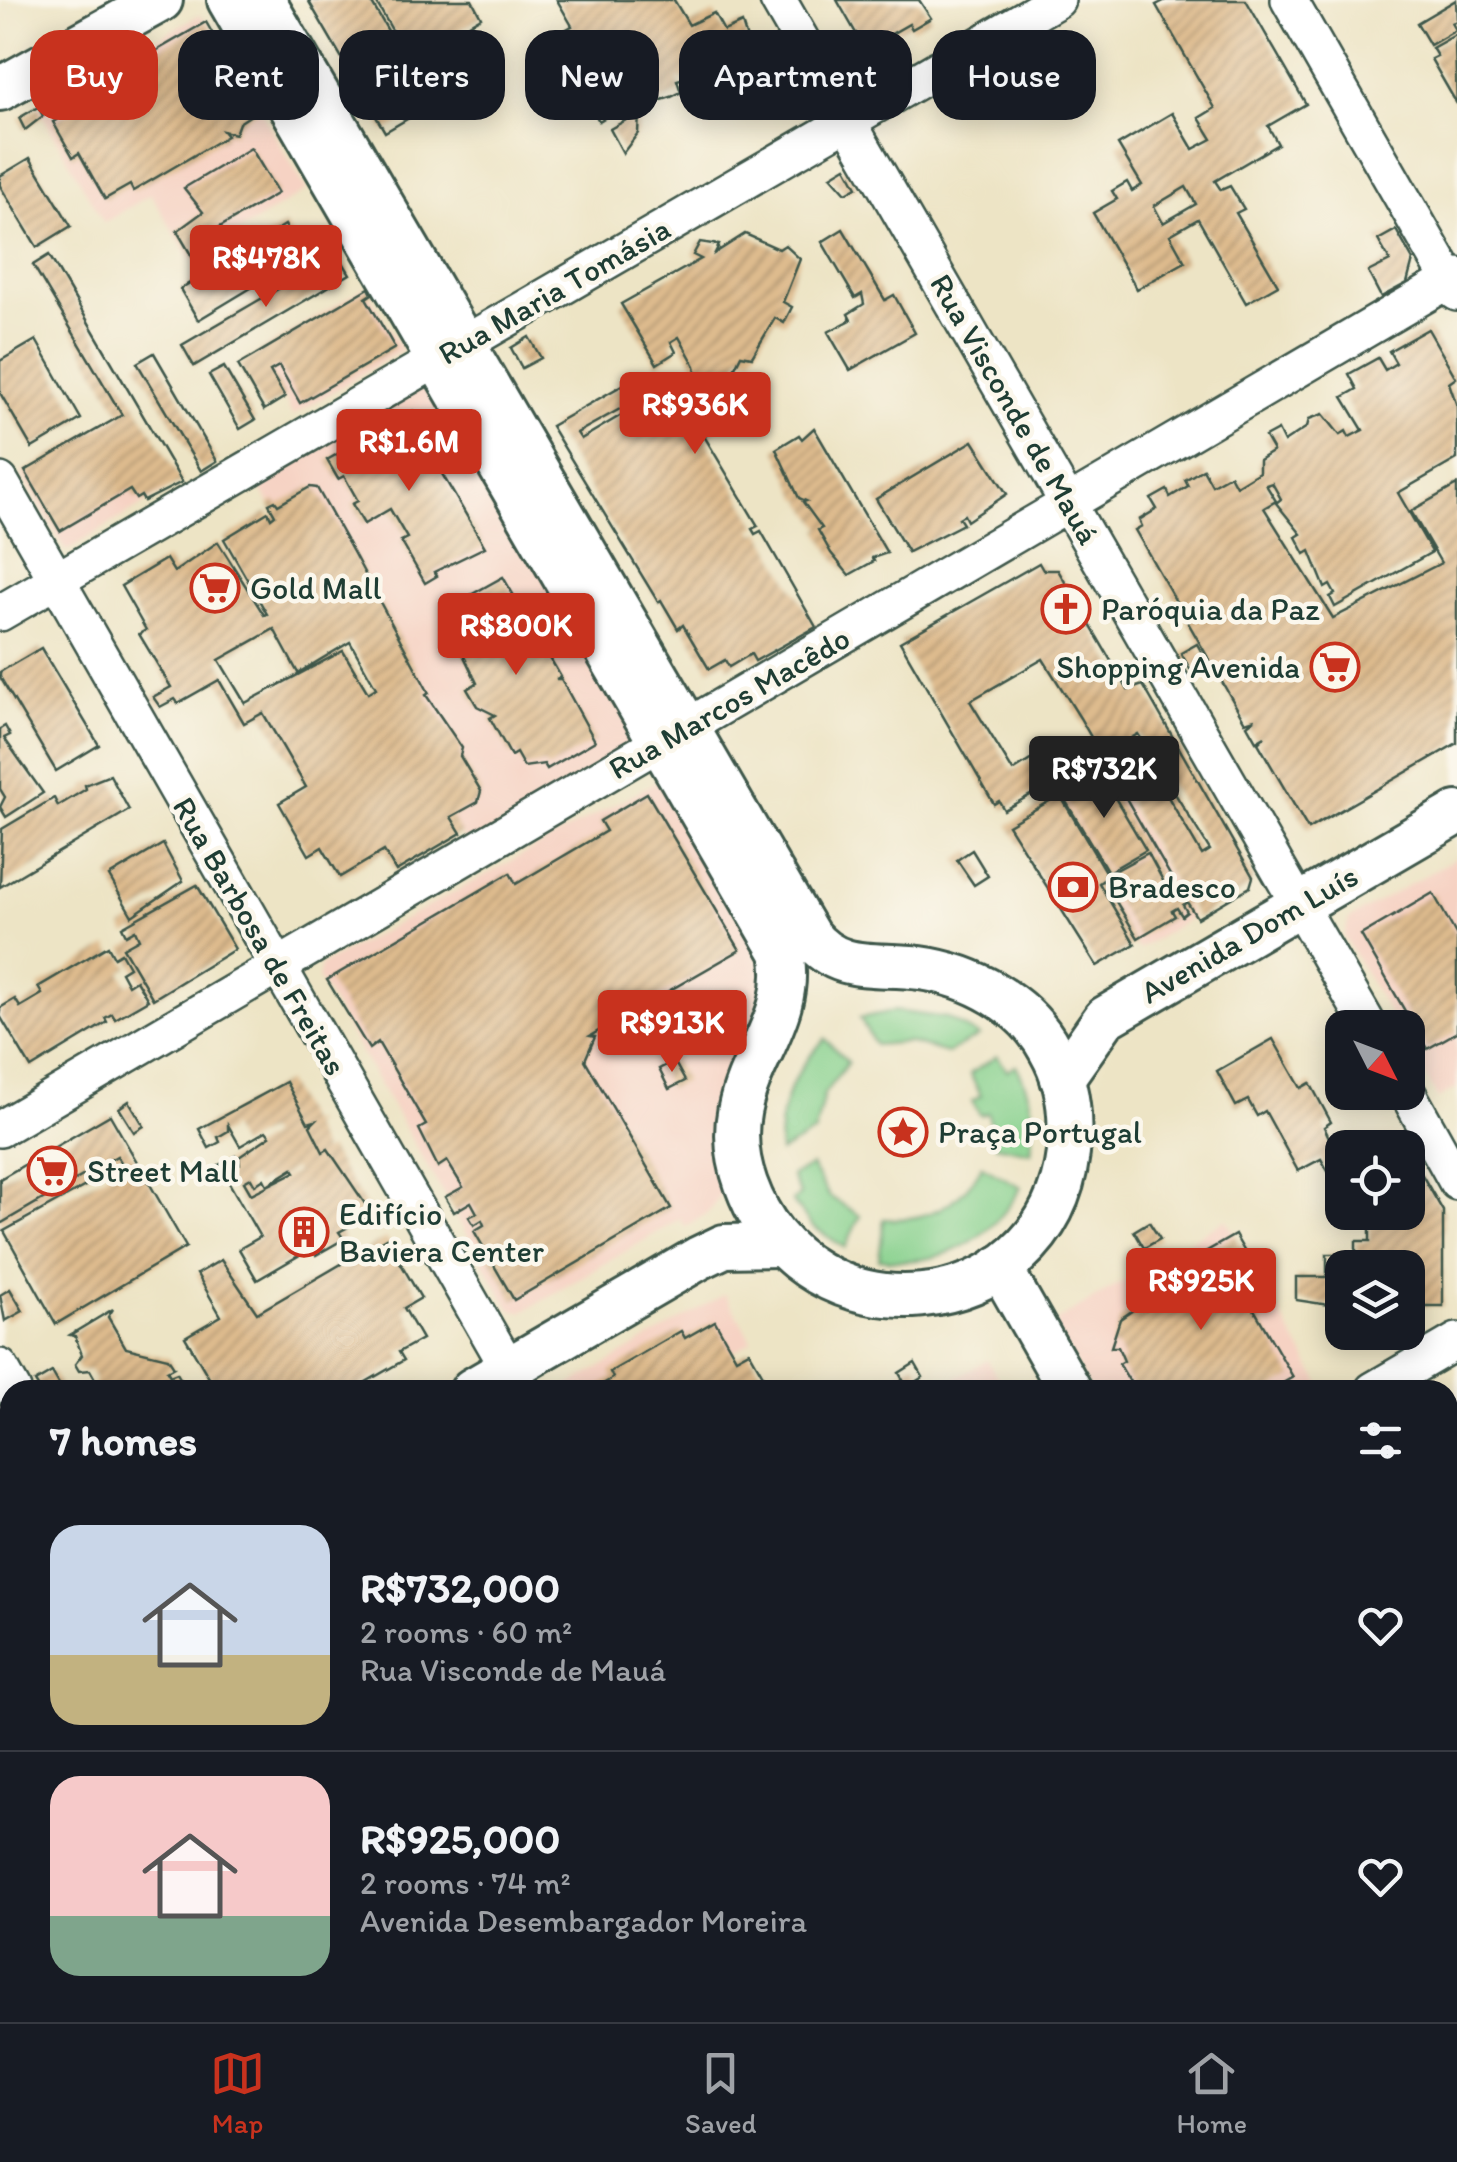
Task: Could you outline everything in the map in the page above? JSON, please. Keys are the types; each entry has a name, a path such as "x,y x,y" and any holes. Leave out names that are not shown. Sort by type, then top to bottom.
{"main road":[{"path":"0,90 161,0"},
{"path":"229,0 452,351"},
{"path":"263,0 452,351 674,734 782,952 786,990 739,1103 738,1140 746,1185 780,1245 813,1272 838,1285 889,1297 962,1287 1000,1268 1037,1232 1062,1185 1070,1126 1062,1078 1036,1029 983,987 918,968 862,966 833,959 818,948 674,734"},
{"name":"Avenida Dom Luís","path":"1062,1078 1105,1018 1457,813"},
{"path":"515,1379 699,1258 724,1246 780,1245"},
{"path":"1000,1268 1064,1380"}],"street":[{"name":"Rua Visconde de Mauá","path":"778,0 1359,1010"},
{"name":"Rua Maria Tomásia","path":"0,613 1058,0"},
{"path":"1290,0 1455,283"},
{"name":"Rua Marcos Macêdo","path":"0,1129 1455,283"},
{"name":"Rua Barbosa de Freitas","path":"0,481 515,1379"},
{"path":"1417,1110 1457,1182"},
{"path":"1390,1380 1457,1341"}],"shaded area":[{"path":"199,15 210,25 213,30 178,30 178,120 266,120 307,190 191,261 151,194 104,223 45,120 158,120 158,38"},
{"path":"365,287 402,350 292,416 285,397 257,353"},
{"path":"420,389 440,395 643,739 468,846 258,484"},
{"path":"121,414 167,490 66,551 21,474"},
{"path":"1104,764 1193,917 1138,949 1049,800"},
{"path":"663,778 769,960 756,1018 731,1061 721,1094 720,1196 708,1213 685,1227 680,1219 523,1312 511,1310 318,979 321,965"},
{"path":"1457,857 1457,1088 1438,1099 1425,1076 1425,1010 1387,1010 1344,937 1349,919"},
{"path":"1226,1219 1318,1380 1085,1380 1056,1331 1057,1321"},
{"path":"725,1294 752,1341 684,1380 579,1380"},
{"path":"987,1360 999,1380 952,1380"}],"green space":[{"path":"894,1011 947,1018 979,1036 947,1053 908,1042 875,1045 860,1018"},
{"path":"825,1039 848,1062 824,1094 815,1132 780,1152 781,1120 789,1091 804,1064"},
{"path":"997,1056 1007,1070 1016,1065 1026,1086 1033,1118 1031,1152 995,1145 988,1113 980,1115 972,1101 981,1096 970,1074"},
{"path":"811,1166 829,1196 860,1216 845,1248 812,1226 792,1201 800,1195 791,1176"},
{"path":"982,1166 1021,1187 995,1222 962,1247 943,1254 902,1261 879,1259 884,1219 914,1217 941,1208 964,1191"}],"building":[{"path":"308,0 370,0 388,30 339,30 339,53"},
{"path":"375,0 472,0 481,17 459,30 392,30"},
{"path":"557,0 674,0 689,25 714,13 723,30 679,30 679,93 659,101 659,30 565,30 572,26"},
{"path":"837,0 919,0 931,18 912,29 909,24 898,30 854,30"},
{"path":"1166,0 1246,0 1306,104 1268,126 1278,144 1215,181 1221,190 1230,186 1244,209 1236,213 1278,285 1246,303 1198,219 1170,235 1185,262 1137,289 1093,213 1117,199 1112,191 1127,182 1132,191 1142,185 1118,145 1172,113 1193,149 1212,139 1199,118 1215,108 1156,5","holes":["1186,187 1196,204 1163,223 1154,206"]},
{"path":"1456,0 1457,21 1452,23 1456,30 1430,45 1417,23"},
{"path":"206,22 211,30 192,30"},
{"path":"742,23 744,30 726,30"},
{"path":"1457,34 1457,104 1431,59 1437,56 1432,48"},
{"path":"178,38 178,120 244,120 235,134 223,131 227,136 133,191 130,185 105,199 79,153 73,157 53,122 158,120 158,50"},
{"path":"30,112 30,120 38,120 25,130 19,118"},
{"path":"378,120 405,120 385,132"},
{"path":"626,120 639,120 638,133 623,153 610,129"},
{"path":"251,148 278,193 208,234 216,247 194,260 177,231 203,212 184,188"},
{"path":"30,158 71,226 37,247 0,186 0,176"},
{"path":"846,167 857,187 846,193 831,176"},
{"path":"285,225 304,256 198,320 180,289"},
{"path":"843,229 885,300 894,295 915,333 850,370 828,332 851,320 848,314 864,304 862,294 855,298 822,242"},
{"path":"1396,230 1413,260 1407,283 1381,297 1368,272 1390,261 1378,240"},
{"path":"745,234 779,249 785,245 800,259 783,302 792,307 784,323 775,318 752,357 741,355 716,406 726,424 704,436 758,526 752,529 755,534 761,531 816,627 755,661 751,654 729,667 725,660 709,669 683,625 678,629 661,600 658,602 551,426 644,373 654,390 577,433 581,439 677,382 683,392 690,388 684,379 696,372 695,366 679,337 671,342 676,352 657,364 621,304 701,259 693,255 700,242 719,245 715,253"},
{"path":"338,254 350,274 194,366 182,345"},
{"path":"49,255 182,482 144,501 141,496 136,499 130,490 60,531 25,471 122,415 33,265"},
{"path":"369,288 372,294 366,298 395,348 300,403 279,366 270,371 285,397 264,410 238,365"},
{"name":"Shopping Avenida","path":"1428,329 1456,378 1449,383 1457,406 1457,459 1398,493 1432,552 1335,607 1330,597 1335,594 1330,585 1325,588 1310,551 1305,554 1296,537 1301,534 1276,503 1281,499 1272,483 1266,485 1276,501 1264,508 1333,618 1441,563 1411,511 1457,485 1457,743 1308,829 1258,743 1265,736 1256,741 1247,725 1255,719 1245,722 1135,530 1142,526 1139,520 1157,509 1151,499 1167,490 1170,497 1188,486 1185,480 1203,469 1212,485 1230,475 1236,486 1259,472 1259,460 1273,451 1265,437 1278,430 1284,442 1307,427 1309,419 1323,414 1340,435 1346,431 1349,437 1363,430 1343,397 1357,389 1349,374 1378,358 1385,370 1396,363 1389,351"},
{"path":"529,337 541,358 522,368 511,348"},
{"path":"36,340 81,419 32,448 0,393 0,361"},
{"path":"154,353 217,461 201,471 137,363"},
{"path":"224,367 255,420 240,429 209,375"},
{"path":"413,411 441,459 435,462 485,547 434,572 437,576 425,583 401,541 407,538 390,509 364,524 352,504 358,501 344,476 338,479 327,460"},
{"path":"814,428 887,553 872,558 874,561 849,575 831,553 818,530 822,528 803,502 806,501 799,498 776,449 799,435 802,439"},
{"path":"973,441 1007,494 967,521 964,515 959,518 963,524 908,552 876,499"},
{"path":"310,487 317,488 429,693 426,695 462,748 460,756 481,791 478,802 451,817 461,833 396,871 384,851 340,877 322,847 309,855 279,803 306,787 263,713 244,723 219,680 178,703 175,699 160,707 153,697 171,687 139,634 146,630 121,586 166,559 174,572 218,542 264,615 267,614 224,539 268,512 271,518 275,515 269,504 275,501 278,505","holes":["274,629 298,673 350,642 376,688 368,693 343,651 245,703 219,660"]},
{"path":"1039,563 1043,570 1058,570 1128,690 1143,685 1253,877 1250,887 1197,918 1187,902 1183,905 1187,912 1182,916 1177,908 1172,911 1175,916 1138,938 1103,880 1099,883 1135,944 1097,966 1008,825 1060,795 1107,875 1148,853 1166,886 1174,882 1080,718 1043,659 970,701 1013,771 1032,759 1048,785 1004,810 999,801 994,804 900,642","holes":["1138,734 1210,850 1202,855 1133,737"]},
{"path":"503,577 561,677 556,679 561,679 595,741 547,769 544,764 524,767 516,753 511,756 490,718 495,715 477,706 467,689 477,683 442,611"},
{"path":"1197,644 1206,660 1190,669 1181,653"},
{"path":"41,648 99,745 56,771 0,677 0,672"},
{"path":"5,726 10,735 4,738 43,793 6,817 0,807 5,797 0,789 0,729"},
{"path":"1098,769 1146,850 1108,872 1062,795"},
{"path":"110,775 129,810 0,887 2,829 54,798 58,806 86,789 85,785"},
{"path":"647,793 740,950 590,1036 595,1037 585,1060 671,1208 514,1300 474,1231 484,1225 482,1220 474,1225 469,1217 477,1213 471,1202 454,1212 445,1197 463,1187 447,1161 438,1167 419,1129 426,1125 378,1042 369,1049 327,980 510,873 516,884 606,831 600,821"},
{"path":"163,844 183,881 132,916 109,876"},
{"path":"972,850 988,876 974,885 957,860"},
{"path":"197,885 235,949 153,999 123,948 139,939 135,930 126,935 122,927"},
{"path":"1433,893 1457,936 1457,1032 1427,1049 1425,1010 1404,1010 1361,935"},
{"path":"108,946 114,957 121,953 129,967 121,972 128,985 136,980 148,1000 115,1019 112,1014 105,1018 107,1022 31,1068 0,1016 0,1008 15,999 20,1007 42,994 38,987"},
{"path":"1273,1039 1301,1088 1310,1083 1331,1122 1324,1127 1325,1166 1321,1159 1298,1171 1265,1111 1257,1116 1248,1100 1236,1106 1217,1071"},
{"path":"674,1061 685,1081 669,1089 659,1069"},
{"path":"286,1082 308,1123 315,1121 310,1126 323,1152 328,1149 372,1214 339,1232 344,1239 316,1255 312,1248 257,1280 239,1249 260,1237 219,1165 235,1156 240,1165 239,1157 270,1136 266,1131 240,1146 228,1125 228,1131 218,1137 220,1142 209,1148 199,1129","holes":["293,1169 295,1172 251,1194 244,1182 251,1178 255,1185 264,1179 267,1185"]},
{"path":"129,1101 144,1126 134,1132 119,1108"},
{"path":"110,1115 186,1247 56,1324 4,1231 123,1165 117,1156 0,1224 0,1179"},
{"path":"1425,1180 1443,1211 1443,1306 1425,1306 1425,1250 1356,1250 1356,1241 1370,1241 1370,1230 1425,1230"},
{"path":"1149,1222 1160,1239 1144,1248 1134,1231"},
{"path":"1235,1235 1250,1261 1232,1271 1293,1377 1129,1380 1119,1364 1124,1361 1118,1347 1111,1347 1120,1319 1142,1304 1146,1310 1158,1303 1153,1293 1191,1271 1186,1263"},
{"path":"386,1238 421,1298 404,1308 422,1339 399,1352 404,1360 369,1380 210,1380 185,1337 221,1316 197,1274 221,1260 257,1313"},
{"path":"1296,1277 1325,1277 1325,1304 1296,1300"},
{"path":"10,1289 23,1311 5,1321 0,1295"},
{"path":"113,1309 108,1317 126,1348 168,1358 174,1367 167,1371 170,1376 177,1373 181,1380 95,1380 90,1370 79,1371 75,1364 82,1355 75,1336 70,1335"},
{"path":"715,1321 736,1358 749,1351 765,1379 610,1380 613,1378 610,1372 681,1331 685,1338"},
{"path":"915,1363 923,1377 903,1380 899,1373"},
{"path":"52,1372 57,1380 38,1380"}],"place":[{"name":"Gold Mall","path":"215,588"},
{"name":"Paróquia da Paz","path":"1066,609"},
{"name":"Shopping Avenida","path":"1335,667"},
{"name":"Bradesco","path":"1073,887"},
{"name":"Praça Portugal","path":"903,1132"},
{"name":"Street Mall","path":"52,1171"},
{"name":"Edifício Baviera Center","path":"304,1232"}]}
